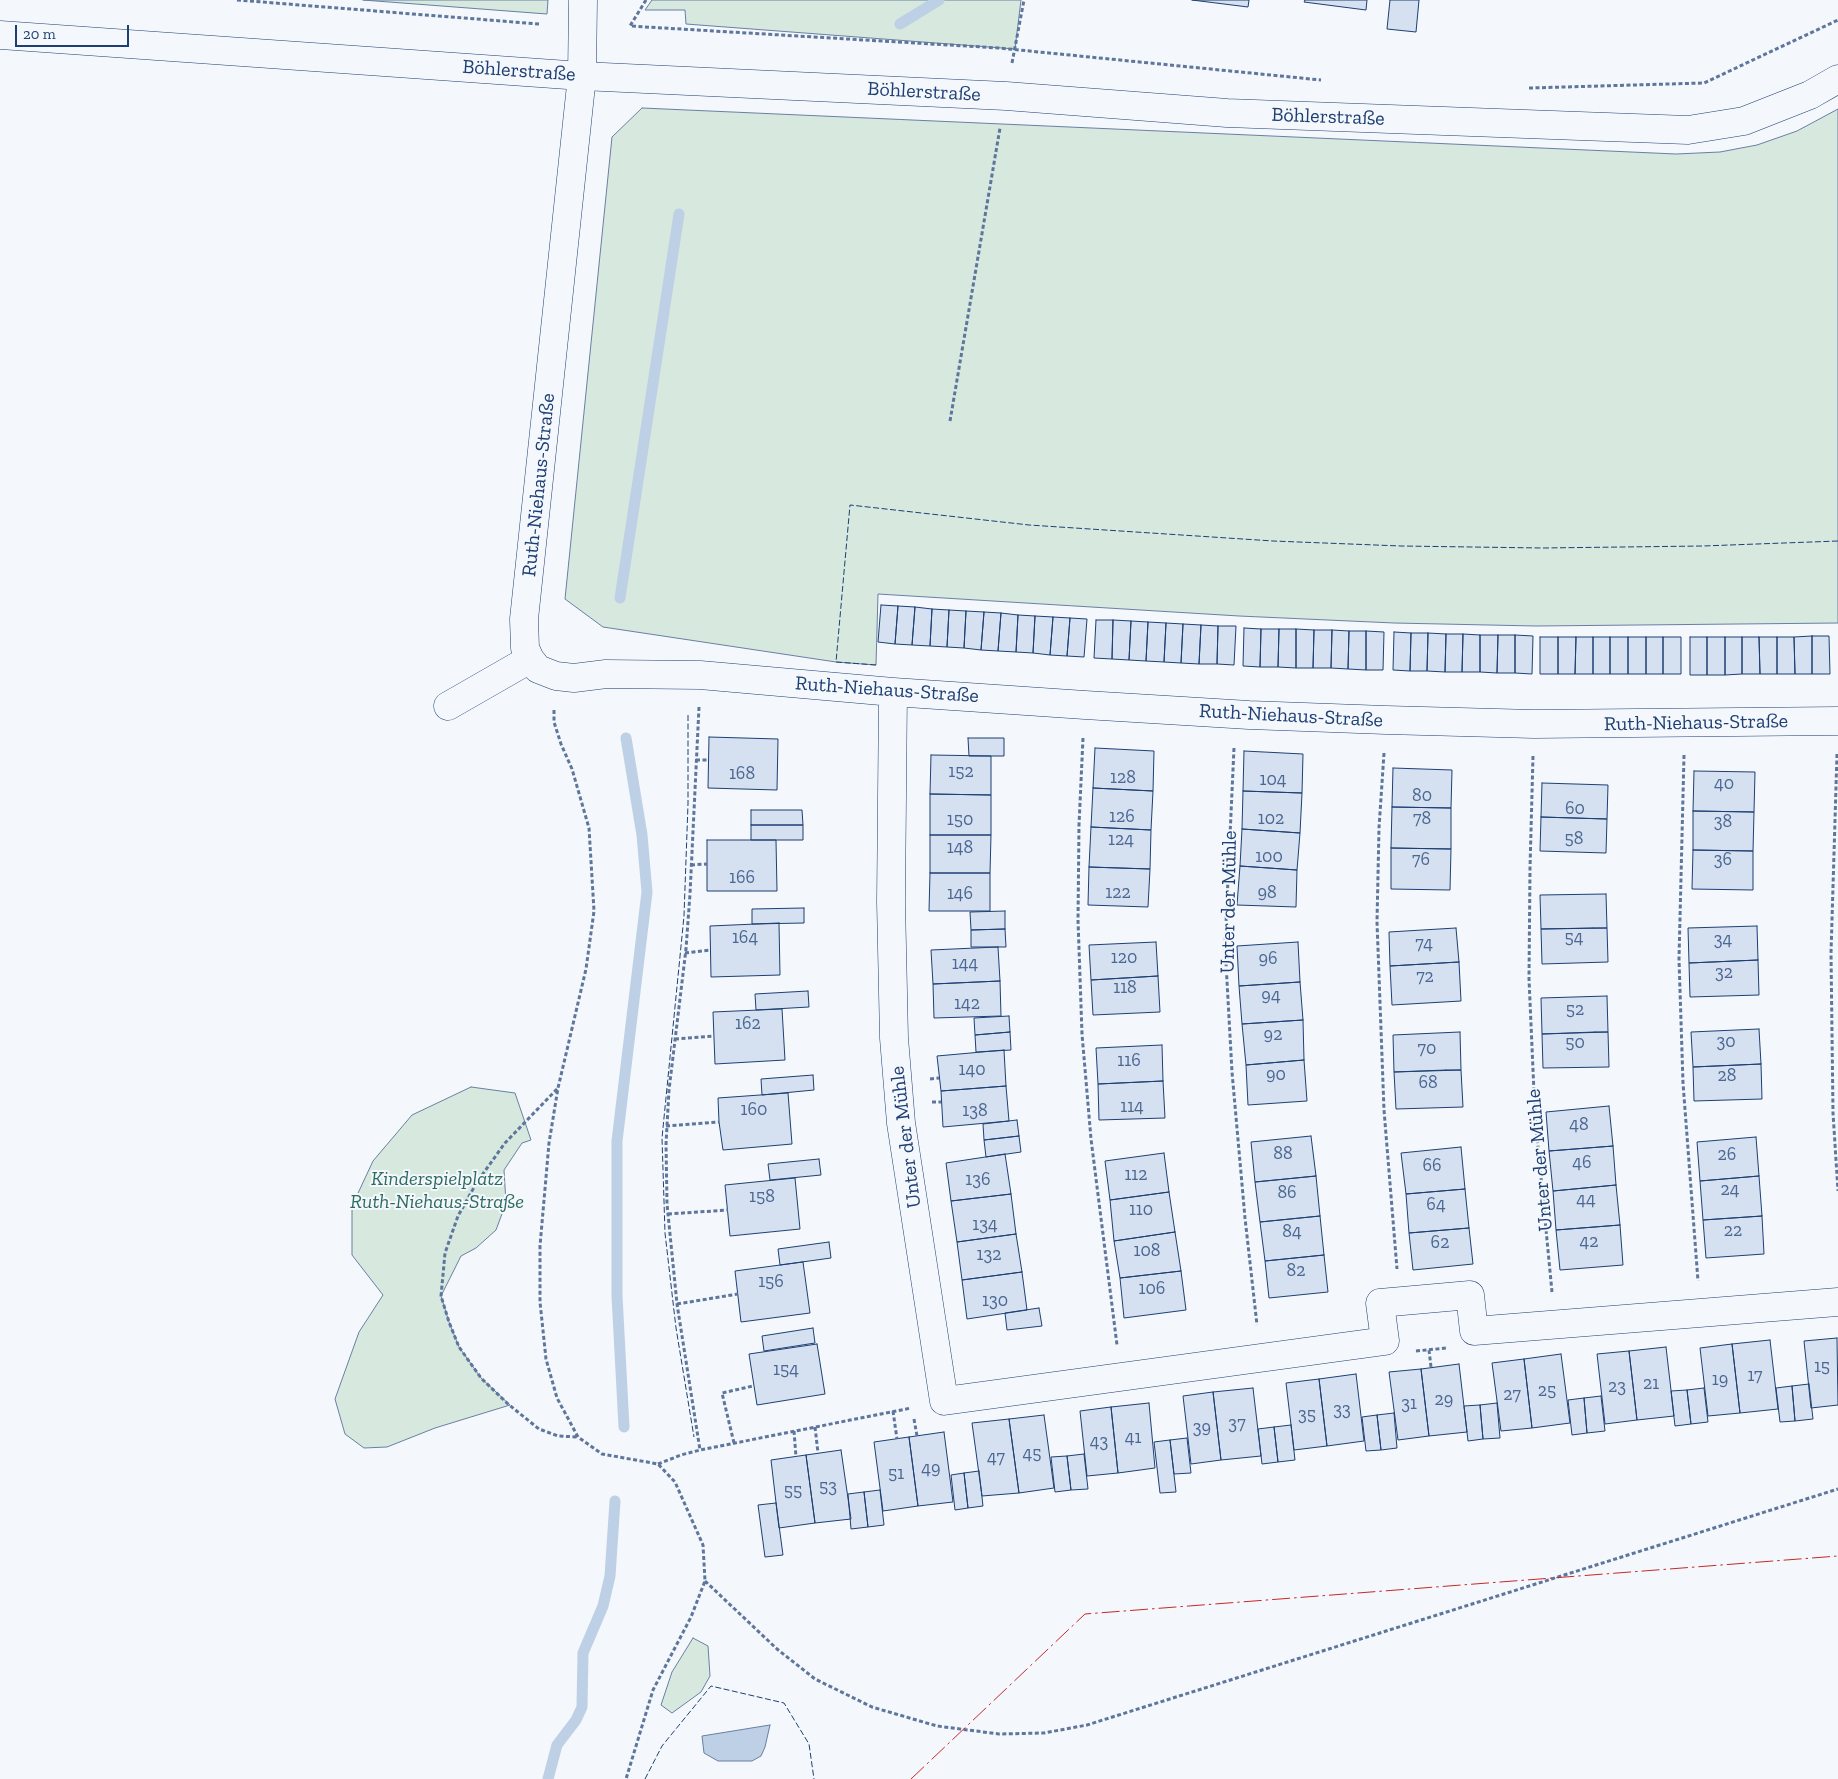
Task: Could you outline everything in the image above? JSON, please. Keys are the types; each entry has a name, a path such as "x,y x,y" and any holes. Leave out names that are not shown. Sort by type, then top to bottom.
{"street":[{"name":"Ruth-Niehaus-Straße","path":"584,0 582,76 524,619 525,648 530,659 538,669 556,676 574,678 606,674 700,675 893,692 1236,714 1534,724 1838,721"},
{"name":"Böhlerstraße","path":"0,35 582,76 1006,96 1228,113 1688,130 1744,121 1810,96 1838,79"},
{"path":"448,706 530,659"},
{"name":"Unter der Mühle","path":"893,692 891,902 894,1038 902,1123 944,1401 1385,1341"},
{"path":"1385,1341 1380,1304 1470,1295 1474,1331 1838,1302"}],"path":[{"path":"237,0 539,24"},
{"path":"646,0 630,26 1015,49 1328,81"},
{"path":"950,421 1024,0"},
{"path":"1525,88 1704,83 1838,20"},
{"path":"700,675 692,865 685,953 666,1126 667,1204 677,1304 700,1450"},
{"path":"556,676 554,722 572,769 589,828 594,911 586,969 558,1088 549,1143 540,1246 540,1302 548,1367 557,1398 578,1437 602,1454 658,1464 700,1450 912,1407 917,1436"},
{"path":"1084,705 1079,825 1078,920 1082,1034 1091,1139 1121,1376"},
{"name":"Unter der Mühle","path":"1236,714 1225,945 1232,1072 1244,1208 1261,1358"},
{"path":"1386,720 1379,828 1377,922 1384,1110 1399,1302"},
{"name":"Unter der Mühle","path":"1534,724 1529,979 1535,1115 1555,1324"},
{"path":"1684,724 1680,978 1683,1083 1700,1314"},
{"path":"1838,748 1831,953 1833,1113 1838,1191"},
{"path":"696,760 708,760"},
{"path":"692,865 707,864"},
{"path":"685,953 710,950"},
{"path":"675,1039 714,1036"},
{"path":"558,1088 504,1143 477,1182 458,1216 445,1252 441,1296 459,1347 481,1378 508,1404 539,1429 558,1436 578,1437"},
{"path":"666,1126 719,1122"},
{"path":"668,1214 728,1210"},
{"path":"677,1304 738,1294"},
{"path":"1385,1341 1386,1354 1475,1346 1474,1331"},
{"path":"1429,1350 1431,1368"},
{"path":"734,1443 722,1393 753,1386"},
{"path":"893,1411 897,1438"},
{"path":"815,1427 818,1453"},
{"path":"794,1432 796,1457"},
{"path":"626,1779 653,1690 691,1617 705,1582 703,1545 675,1482 658,1464"},
{"path":"705,1582 777,1649 816,1679 872,1707 937,1726 998,1734 1044,1733 1104,1720 1838,1489"}],"green space":[{"path":"363,0 548,0 547,14"},
{"path":"652,0 1021,0 1015,49 686,24 685,10 645,10"},
{"path":"642,108 1676,154 1720,152 1757,145 1797,131 1838,109 1838,623 1536,626 1394,623 1239,616 878,594 876,665 836,662 603,627 565,599 612,137"},
{"name":"Kinderspielplatz Ruth-Niehaus-Straße","path":"471,1087 515,1093 531,1140 522,1143 504,1170 506,1203 496,1230 476,1248 461,1256 441,1296 459,1347 481,1378 510,1405 435,1428 387,1447 364,1448 345,1434 335,1399 359,1332 383,1295 352,1255 352,1206 373,1161 412,1115"},
{"path":"693,1638 708,1646 710,1676 701,1692 672,1713 661,1705 672,1672"}],"water":[{"path":"770,1725 761,1756 752,1761 718,1761 704,1753 702,1736"}],"building":[{"path":"1192,0 1249,0 1248,7"},
{"path":"1305,0 1367,0 1366,10 1304,2"},
{"path":"1390,0 1419,0 1416,32 1387,29"},
{"path":"881,605 898,606 895,644 878,642"},
{"path":"898,606 915,607 912,645 895,644"},
{"path":"915,607 932,609 930,646 912,645"},
{"path":"932,609 949,610 947,647 930,646"},
{"path":"949,610 966,611 964,648 947,647"},
{"path":"966,611 984,612 981,650 964,648"},
{"path":"984,612 1001,613 998,651 981,650"},
{"path":"1001,613 1018,615 1016,652 998,651"},
{"path":"1018,615 1035,616 1033,653 1016,652"},
{"path":"1035,616 1053,617 1050,655 1033,653"},
{"path":"1053,617 1070,618 1067,656 1050,655"},
{"path":"1070,618 1087,619 1084,657 1067,656"},
{"path":"1096,620 1113,620 1112,659 1094,658"},
{"path":"1113,620 1131,621 1129,660 1112,659"},
{"path":"1131,621 1148,622 1146,661 1129,660"},
{"path":"1148,622 1166,623 1164,662 1146,661"},
{"path":"1166,623 1183,624 1181,663 1164,662"},
{"path":"1183,624 1201,625 1199,664 1181,663"},
{"path":"1201,625 1218,626 1217,664 1199,664"},
{"path":"1218,626 1236,626 1234,665 1217,664"},
{"path":"1244,628 1261,629 1260,667 1243,666"},
{"path":"1261,629 1279,629 1278,667 1260,667"},
{"path":"1279,629 1296,629 1296,668 1278,667"},
{"path":"1296,629 1314,630 1313,668 1296,668"},
{"path":"1314,630 1332,630 1331,668 1313,668"},
{"path":"1332,630 1349,631 1348,669 1331,668"},
{"path":"1349,631 1366,631 1366,670 1348,669"},
{"path":"1366,631 1384,632 1383,670 1366,670"},
{"path":"1394,632 1411,633 1410,671 1393,670"},
{"path":"1411,633 1428,633 1427,671 1410,671"},
{"path":"1428,633 1446,634 1445,672 1427,671"},
{"path":"1446,634 1463,634 1462,672 1445,672"},
{"path":"1463,634 1480,635 1480,672 1462,672"},
{"path":"1480,635 1498,635 1497,673 1480,672"},
{"path":"1498,635 1515,635 1515,673 1497,673"},
{"path":"1515,635 1533,636 1532,674 1515,673"},
{"path":"1812,636 1829,636 1830,674 1812,674"},
{"path":"1812,636 1812,674 1795,674 1794,637"},
{"path":"1540,637 1558,637 1558,674 1540,674"},
{"path":"1558,637 1576,637 1575,674 1558,674"},
{"path":"1576,637 1593,637 1593,674 1575,674"},
{"path":"1593,637 1610,637 1610,674 1593,674"},
{"path":"1610,637 1628,637 1628,674 1610,674"},
{"path":"1628,637 1646,637 1646,674 1628,674"},
{"path":"1646,637 1663,637 1663,674 1646,674"},
{"path":"1663,637 1681,637 1681,674 1663,674"},
{"path":"1690,637 1707,637 1707,675 1690,675"},
{"path":"1707,637 1725,637 1725,675 1707,675"},
{"path":"1725,637 1742,637 1742,674 1725,675"},
{"path":"1742,637 1759,637 1760,674 1742,674"},
{"path":"1759,637 1777,637 1777,674 1760,674"},
{"path":"1777,637 1794,637 1795,674 1777,674"},
{"path":"709,737 778,739 777,790 708,788"},
{"path":"968,738 1004,738 1004,756 969,756"},
{"path":"1095,748 1154,751 1153,791 1093,788"},
{"path":"1244,751 1303,754 1302,793 1243,791"},
{"path":"931,755 991,756 991,795 930,794"},
{"path":"1393,768 1452,770 1451,808 1392,807"},
{"path":"1694,771 1755,772 1754,812 1693,811"},
{"path":"1542,783 1608,785 1607,819 1541,817"},
{"path":"1093,788 1153,791 1151,830 1091,827"},
{"path":"1243,791 1302,793 1300,833 1242,829"},
{"path":"930,794 991,795 991,835 930,835"},
{"path":"1392,807 1451,808 1451,849 1391,848"},
{"path":"751,810 802,810 803,825 751,825"},
{"path":"1693,811 1754,812 1753,851 1693,850"},
{"path":"1541,817 1607,819 1606,853 1540,851"},
{"path":"751,825 803,825 803,840 751,840"},
{"path":"1091,827 1151,830 1150,869 1089,867"},
{"path":"1242,829 1300,833 1297,870 1240,866"},
{"path":"930,835 991,835 990,873 930,873"},
{"path":"707,840 776,840 777,891 707,891"},
{"path":"1391,848 1451,849 1450,890 1391,889"},
{"path":"1693,850 1753,851 1753,890 1692,889"},
{"path":"1240,866 1297,870 1296,907 1237,905"},
{"path":"1089,867 1150,869 1148,907 1088,905"},
{"path":"930,873 990,873 990,911 929,911"},
{"path":"1606,894 1607,928 1541,929 1540,895"},
{"path":"804,908 804,923 752,924 752,909"},
{"path":"1005,911 1005,929 971,930 970,912"},
{"path":"779,923 780,975 711,977 710,926"},
{"path":"1757,926 1758,960 1689,963 1688,928"},
{"path":"1456,928 1459,962 1390,966 1389,932"},
{"path":"1607,928 1608,962 1542,964 1541,929"},
{"path":"1005,929 1006,947 971,947 971,930"},
{"path":"1156,942 1158,976 1091,980 1089,945"},
{"path":"1298,942 1300,982 1239,986 1237,946"},
{"path":"998,947 1000,981 933,984 931,950"},
{"path":"1758,960 1759,995 1690,997 1689,963"},
{"path":"1459,962 1461,1001 1392,1005 1390,966"},
{"path":"1158,976 1160,1012 1093,1015 1091,980"},
{"path":"1000,981 1001,1016 934,1018 933,984"},
{"path":"1300,982 1303,1020 1242,1024 1239,986"},
{"path":"808,991 809,1007 756,1010 755,994"},
{"path":"1607,996 1608,1032 1542,1034 1541,998"},
{"path":"782,1009 785,1060 715,1064 713,1012"},
{"path":"1009,1016 1010,1032 975,1035 974,1018"},
{"path":"1303,1020 1304,1060 1246,1065 1242,1024"},
{"path":"1759,1029 1761,1064 1693,1067 1691,1032"},
{"path":"1010,1032 1011,1050 976,1052 975,1035"},
{"path":"1460,1032 1461,1070 1394,1072 1393,1035"},
{"path":"1608,1032 1609,1067 1543,1068 1542,1034"},
{"path":"1162,1045 1163,1081 1098,1084 1096,1048"},
{"path":"1004,1050 1006,1086 941,1091 937,1056"},
{"path":"1304,1060 1307,1101 1248,1105 1246,1065"},
{"path":"1761,1064 1762,1099 1694,1101 1693,1067"},
{"path":"1461,1070 1463,1107 1396,1109 1394,1072"},
{"path":"813,1075 814,1090 762,1095 761,1079"},
{"path":"1163,1081 1165,1118 1099,1120 1098,1084"},
{"path":"1006,1086 1009,1121 943,1127 941,1091"},
{"path":"788,1093 792,1144 723,1150 718,1098"},
{"path":"1609,1106 1613,1146 1549,1151 1546,1112"},
{"path":"1017,1120 1019,1136 984,1140 983,1124"},
{"path":"1019,1136 1021,1152 986,1157 984,1140"},
{"path":"1311,1136 1316,1176 1255,1182 1251,1142"},
{"path":"1756,1137 1759,1176 1700,1181 1697,1142"},
{"path":"1613,1146 1616,1185 1553,1191 1549,1151"},
{"path":"1461,1147 1465,1189 1406,1194 1401,1153"},
{"path":"1164,1153 1169,1192 1110,1200 1105,1161"},
{"path":"1005,1154 1011,1194 951,1201 946,1163"},
{"path":"819,1159 821,1175 770,1180 768,1164"},
{"path":"1316,1176 1320,1216 1260,1222 1255,1182"},
{"path":"1759,1176 1762,1216 1703,1220 1700,1181"},
{"path":"795,1178 800,1229 730,1236 725,1185"},
{"path":"1616,1185 1620,1225 1556,1230 1553,1191"},
{"path":"1465,1189 1469,1228 1409,1233 1406,1194"},
{"path":"1169,1192 1175,1232 1114,1241 1110,1200"},
{"path":"1011,1194 1016,1234 957,1242 951,1201"},
{"path":"1320,1216 1324,1255 1265,1261 1260,1222"},
{"path":"1762,1216 1764,1254 1706,1258 1703,1220"},
{"path":"1620,1225 1623,1265 1560,1270 1556,1230"},
{"path":"1469,1228 1473,1264 1413,1270 1409,1233"},
{"path":"1175,1232 1181,1271 1120,1278 1114,1241"},
{"path":"1016,1234 1022,1272 962,1280 957,1242"},
{"path":"829,1242 831,1258 780,1265 778,1249"},
{"path":"1324,1255 1328,1292 1269,1298 1265,1261"},
{"path":"803,1262 810,1313 741,1322 735,1271"},
{"path":"1181,1271 1186,1310 1124,1318 1120,1278"},
{"path":"1022,1272 1027,1310 967,1319 962,1280"},
{"path":"1039,1308 1042,1326 1007,1330 1005,1313"},
{"path":"813,1328 815,1343 764,1351 762,1336"},
{"path":"1837,1338 1838,1405 1811,1408 1804,1341"},
{"path":"1770,1340 1778,1409 1740,1413 1732,1344"},
{"path":"817,1344 825,1394 757,1405 749,1354"},
{"path":"1732,1344 1740,1413 1708,1416 1700,1348"},
{"path":"1666,1347 1674,1416 1637,1420 1629,1351"},
{"path":"1629,1351 1637,1420 1605,1424 1597,1354"},
{"path":"1561,1354 1570,1423 1532,1428 1524,1359"},
{"path":"1524,1359 1532,1428 1501,1431 1492,1363"},
{"path":"1459,1364 1467,1432 1429,1436 1421,1369"},
{"path":"1421,1369 1429,1436 1398,1440 1389,1372"},
{"path":"1356,1374 1364,1441 1327,1446 1319,1379"},
{"path":"1319,1379 1327,1446 1294,1450 1286,1383"},
{"path":"1809,1384 1813,1419 1795,1421 1792,1386"},
{"path":"1792,1386 1795,1421 1780,1422 1776,1388"},
{"path":"1253,1388 1261,1456 1221,1460 1213,1392"},
{"path":"1704,1388 1708,1422 1691,1424 1687,1390"},
{"path":"1687,1390 1691,1424 1675,1426 1671,1391"},
{"path":"1213,1392 1221,1460 1191,1464 1183,1396"},
{"path":"1601,1396 1605,1431 1587,1433 1584,1398"},
{"path":"1584,1398 1587,1433 1572,1435 1568,1400"},
{"path":"1149,1403 1155,1468 1118,1473 1111,1407"},
{"path":"1497,1403 1500,1438 1483,1439 1480,1405"},
{"path":"1480,1405 1483,1439 1468,1441 1464,1406"},
{"path":"1111,1407 1118,1473 1087,1476 1080,1411"},
{"path":"1394,1413 1397,1448 1381,1450 1377,1415"},
{"path":"1044,1415 1054,1488 1019,1493 1009,1419"},
{"path":"1377,1415 1381,1450 1366,1451 1362,1417"},
{"path":"1009,1419 1019,1493 982,1496 972,1423"},
{"path":"1291,1425 1295,1460 1278,1462 1274,1427"},
{"path":"1274,1427 1278,1462 1262,1464 1258,1429"},
{"path":"944,1432 953,1502 918,1506 909,1437"},
{"path":"909,1437 918,1506 883,1511 874,1442"},
{"path":"1187,1438 1191,1473 1174,1474 1170,1440"},
{"path":"1170,1440 1176,1492 1160,1493 1154,1442"},
{"path":"841,1450 851,1519 815,1523 806,1455"},
{"path":"1084,1454 1088,1489 1071,1490 1067,1456"},
{"path":"806,1455 815,1523 779,1528 771,1460"},
{"path":"1067,1456 1071,1490 1055,1492 1051,1457"},
{"path":"979,1471 983,1506 968,1508 964,1473"},
{"path":"964,1473 968,1508 955,1510 951,1475"},
{"path":"880,1490 884,1525 868,1527 864,1492"},
{"path":"864,1492 868,1527 851,1529 848,1494"},
{"path":"776,1503 783,1555 765,1557 758,1505"}],"waterway":[{"path":"900,24 939,0"},
{"path":"620,598 679,214"},
{"path":"624,1427 617,1296 617,1141 647,892 642,835 626,738"},
{"path":"548,1779 557,1745 576,1720 582,1707 583,1653 603,1606 610,1576 615,1501"}],"fence":[{"path":"876,665 836,662 850,505 1029,525 1273,541 1401,546 1542,548 1703,546 1838,541"},
{"path":"688,715 688,804 684,916 662,1138 665,1233 676,1328 694,1437"},
{"path":"645,1779 662,1746 711,1686 784,1703 809,1744 814,1779"}],"power":[{"path":"911,1779 1085,1614 1838,1556"}]}
